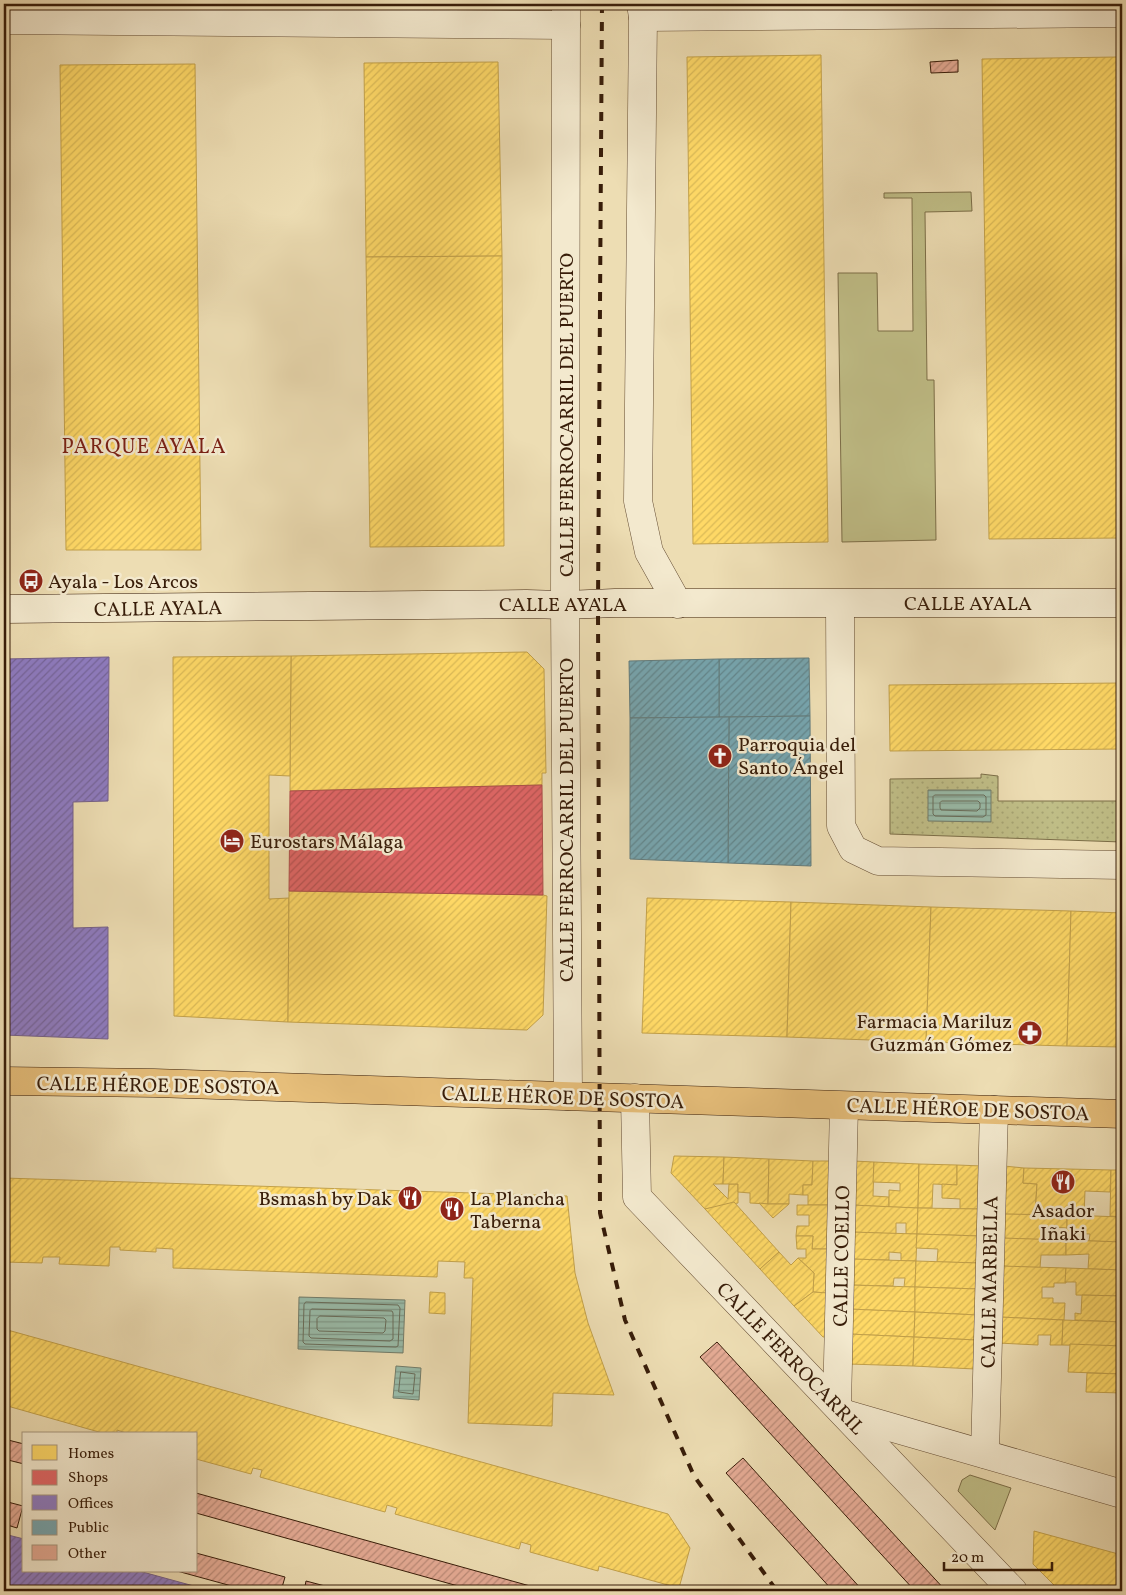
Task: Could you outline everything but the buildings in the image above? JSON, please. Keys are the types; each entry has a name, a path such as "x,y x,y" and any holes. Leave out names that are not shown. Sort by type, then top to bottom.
{"main road":[{"name":"CALLE HÉROE DE SOSTOA","path":"4,1081 154,1083 1122,1114"}],"street":[{"path":"678,604 649,552 638,502 642,11 1122,13"},
{"path":"4,20 500,24 566,14"},
{"name":"CALLE FERROCARRIL DEL PUERTO","path":"566,14 565,605 568,1096"},
{"name":"CALLE AYALA","path":"4,609 565,605 615,603 1122,603"},
{"path":"840,604 841,826 853,849 878,862 1122,865"},
{"name":"CALLE FERROCARRIL","path":"636,1098 638,1197 1012,1591"},
{"name":"CALLE COELLO","path":"840,1409 844,1106"},
{"name":"CALLE MARBELLA","path":"985,1454 994,1110"},
{"path":"840,1409 1122,1494"}],"shaded area":[{"path":"971,192 972,211 925,212 927,380 934,380 936,540 842,542 838,273 877,273 878,331 913,331 912,198 884,198 884,193"},
{"path":"981,774 998,776 998,801 1122,801 1122,842 890,834 890,779 981,778"},
{"path":"970,1475 1011,1488 995,1530 958,1491 962,1480"}],"water":[{"path":"928,790 991,790 991,822 928,821"},
{"path":"299,1297 405,1300 403,1353 298,1349"},
{"path":"396,1366 421,1368 419,1400 393,1398"}],"railway":[{"path":"602,4 598,605 600,1213 625,1320 694,1476 777,1591"}],"place":[{"name":"Ayala - Los Arcos","path":"31,581"},
{"name":"Parroquia del Santo Ángel","path":"720,756"},
{"name":"Eurostars Málaga","path":"232,841"},
{"name":"Farmacia Mariluz Guzmán Gómez","path":"1030,1033"},
{"name":"Asador Iñaki","path":"1063,1182"},
{"name":"Bsmash by Dak","path":"410,1198"},
{"name":"La Plancha Taberna","path":"452,1209"}],"district":[{"name":"PARQUE AYALA","path":"144,446"}]}
